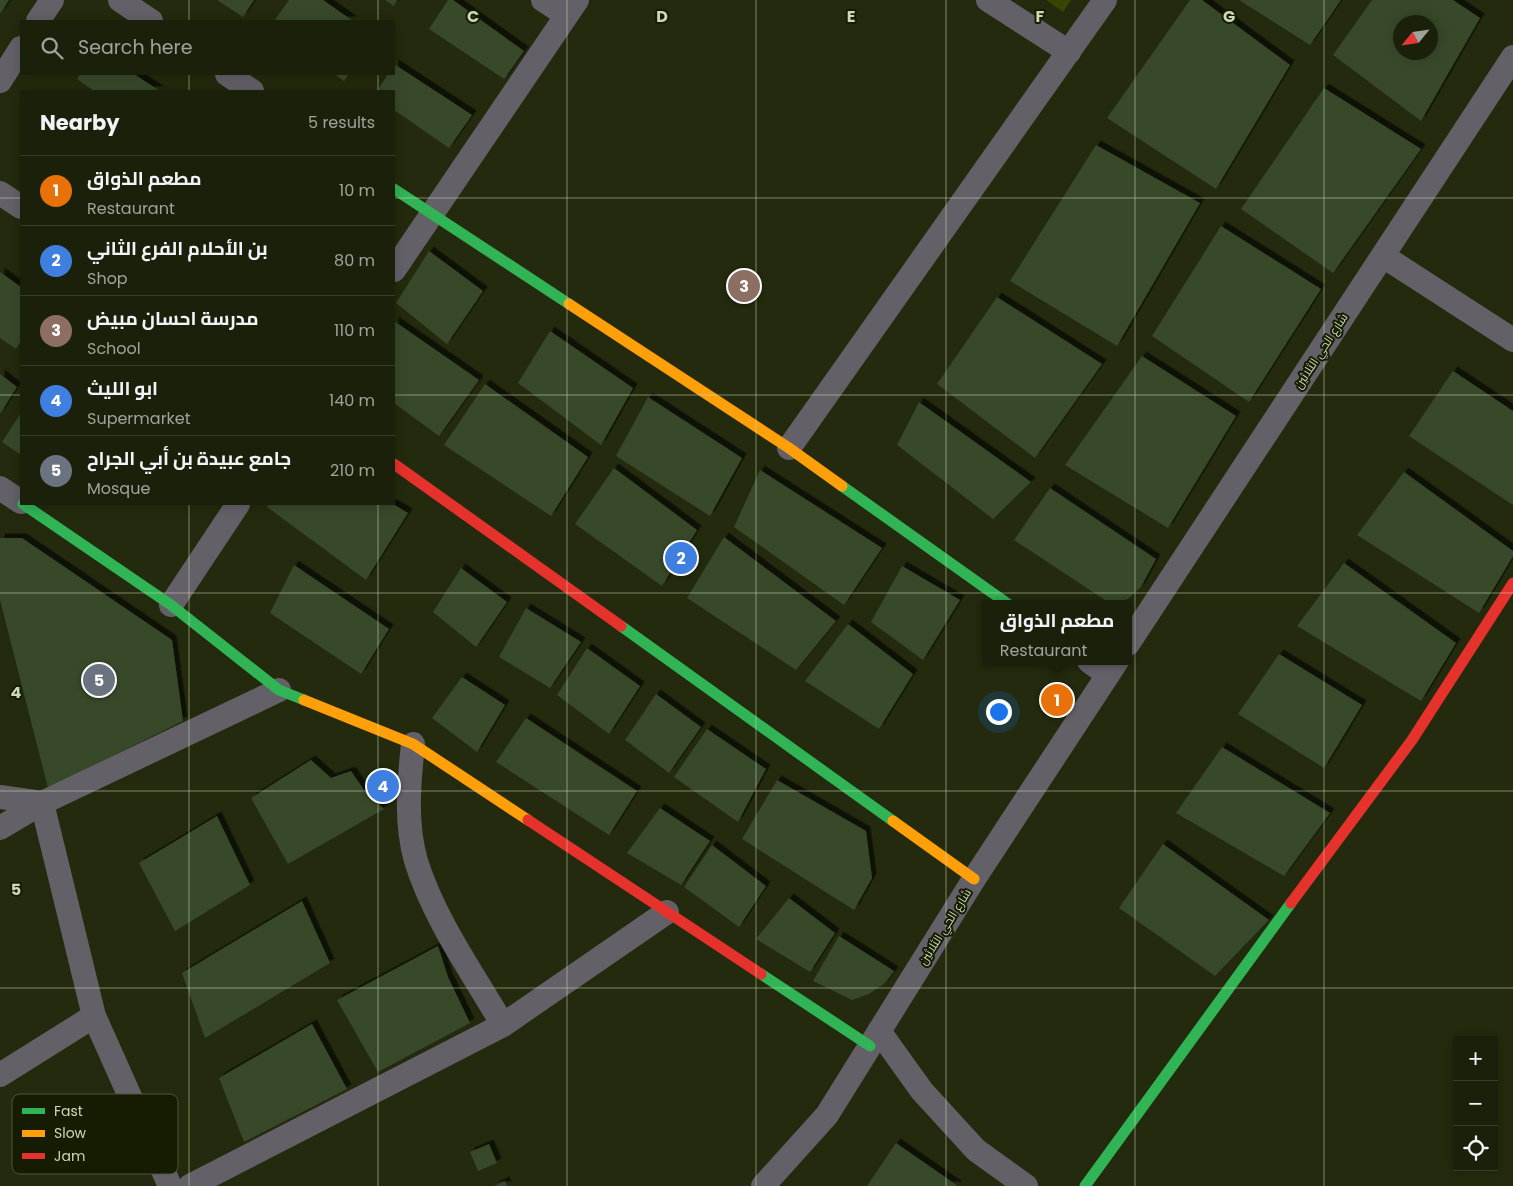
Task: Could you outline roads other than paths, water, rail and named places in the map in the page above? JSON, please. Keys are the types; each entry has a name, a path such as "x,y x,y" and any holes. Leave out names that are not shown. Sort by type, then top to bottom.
{"street":[{"path":"39,20 52,0"},
{"path":"120,0 150,20"},
{"path":"395,269 571,8 543,0"},
{"path":"988,0 1069,52"},
{"path":"789,448 1105,0"},
{"path":"0,81 20,50"},
{"name":"شارع الحي الثلاثين","path":"1132,638 1513,57"},
{"path":"228,75 251,90"},
{"path":"395,190 789,448 1002,600"},
{"path":"0,193 20,206"},
{"path":"1383,256 1513,340"},
{"path":"395,465 974,879"},
{"path":"0,488 20,502"},
{"path":"25,505 170,605 279,690 413,744 667,912 874,1039 976,1150 1026,1186"},
{"path":"170,605 237,505"},
{"path":"1085,1186 1412,740 1513,583"},
{"name":"شارع الحي الثلاثين","path":"763,1186 827,1115 974,879 1113,668"},
{"path":"0,828 42,803 279,690"},
{"path":"413,744 408,799 416,860 438,914 503,1025"},
{"path":"0,797 42,803"},
{"path":"42,803 94,1016 129,1094"},
{"path":"190,1186 503,1025 667,912"},
{"path":"0,1075 94,1016"},
{"path":"165,1174 170,1186"}],"place":[{"name":"مدرسة احسان مبيض","path":"744,286"},
{"name":"بن الأحلام الفرع الثاني","path":"681,558"},
{"name":"جامع عبيدة بن أبي الجراح","path":"99,680"},
{"name":"مطعم الذواق","path":"1057,700"},
{"name":"ابو الليث","path":"383,786"}]}
